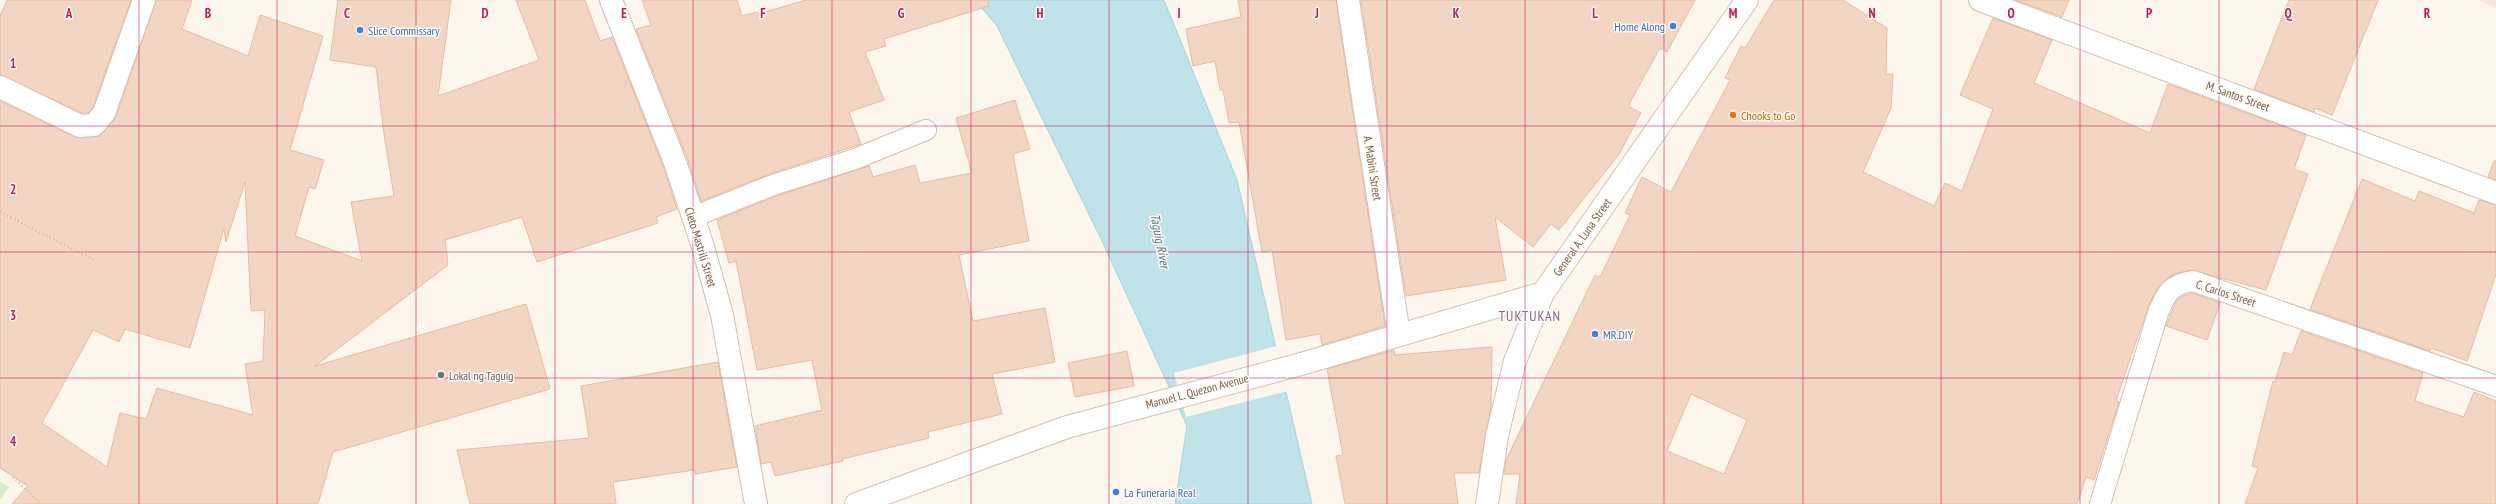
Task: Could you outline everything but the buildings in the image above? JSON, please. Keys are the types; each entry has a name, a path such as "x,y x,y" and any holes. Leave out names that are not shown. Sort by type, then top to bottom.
{"street":[{"path":"0,87 80,126 94,125 104,113 144,0"},
{"name":"Cleto Mastrili Street","path":"611,0 676,165 722,315 756,504"},
{"name":"A. Mabini Street","path":"1348,0 1399,335"},
{"name":"General A. Luna Street","path":"1487,504 1497,436 1516,361 1543,293 1747,0"},
{"name":"M. Santos Street","path":"1980,0 2496,193"},
{"name":"Manuel L. Quezon Avenue","path":"856,504 1067,426 1300,364 1543,293"}],"lane":[{"path":"693,217 773,185 855,159 926,130"},
{"name":"C. Carlos Street","path":"2100,504 2158,313 2165,295 2179,283 2193,280 2496,386"}],"path":[{"path":"0,212 96,261"},
{"path":"13,477 41,504"}],"shaded area":[{"path":"2478,0 2496,0 2496,8"}],"green space":[{"path":"0,482 9,487 0,500"}],"water":[{"name":"Taguig River","path":"975,0 1164,0 1237,180 1312,504 1175,504 1187,426 1102,241 997,26"}],"pier":[{"path":"1277,346 1288,391 1186,417 1174,373"}],"place":[{"name":"Home Along","path":"1673,26"},
{"name":"Slice Commissary","path":"360,30"},
{"name":"Chooks to Go","path":"1733,115"},
{"name":"MR.DIY","path":"1595,334"},
{"name":"Lokal ng Taguig","path":"441,375"},
{"name":"La Funeraria Real","path":"1116,492"}],"district":[{"name":"TUKTUKAN","path":"1530,316"}]}
